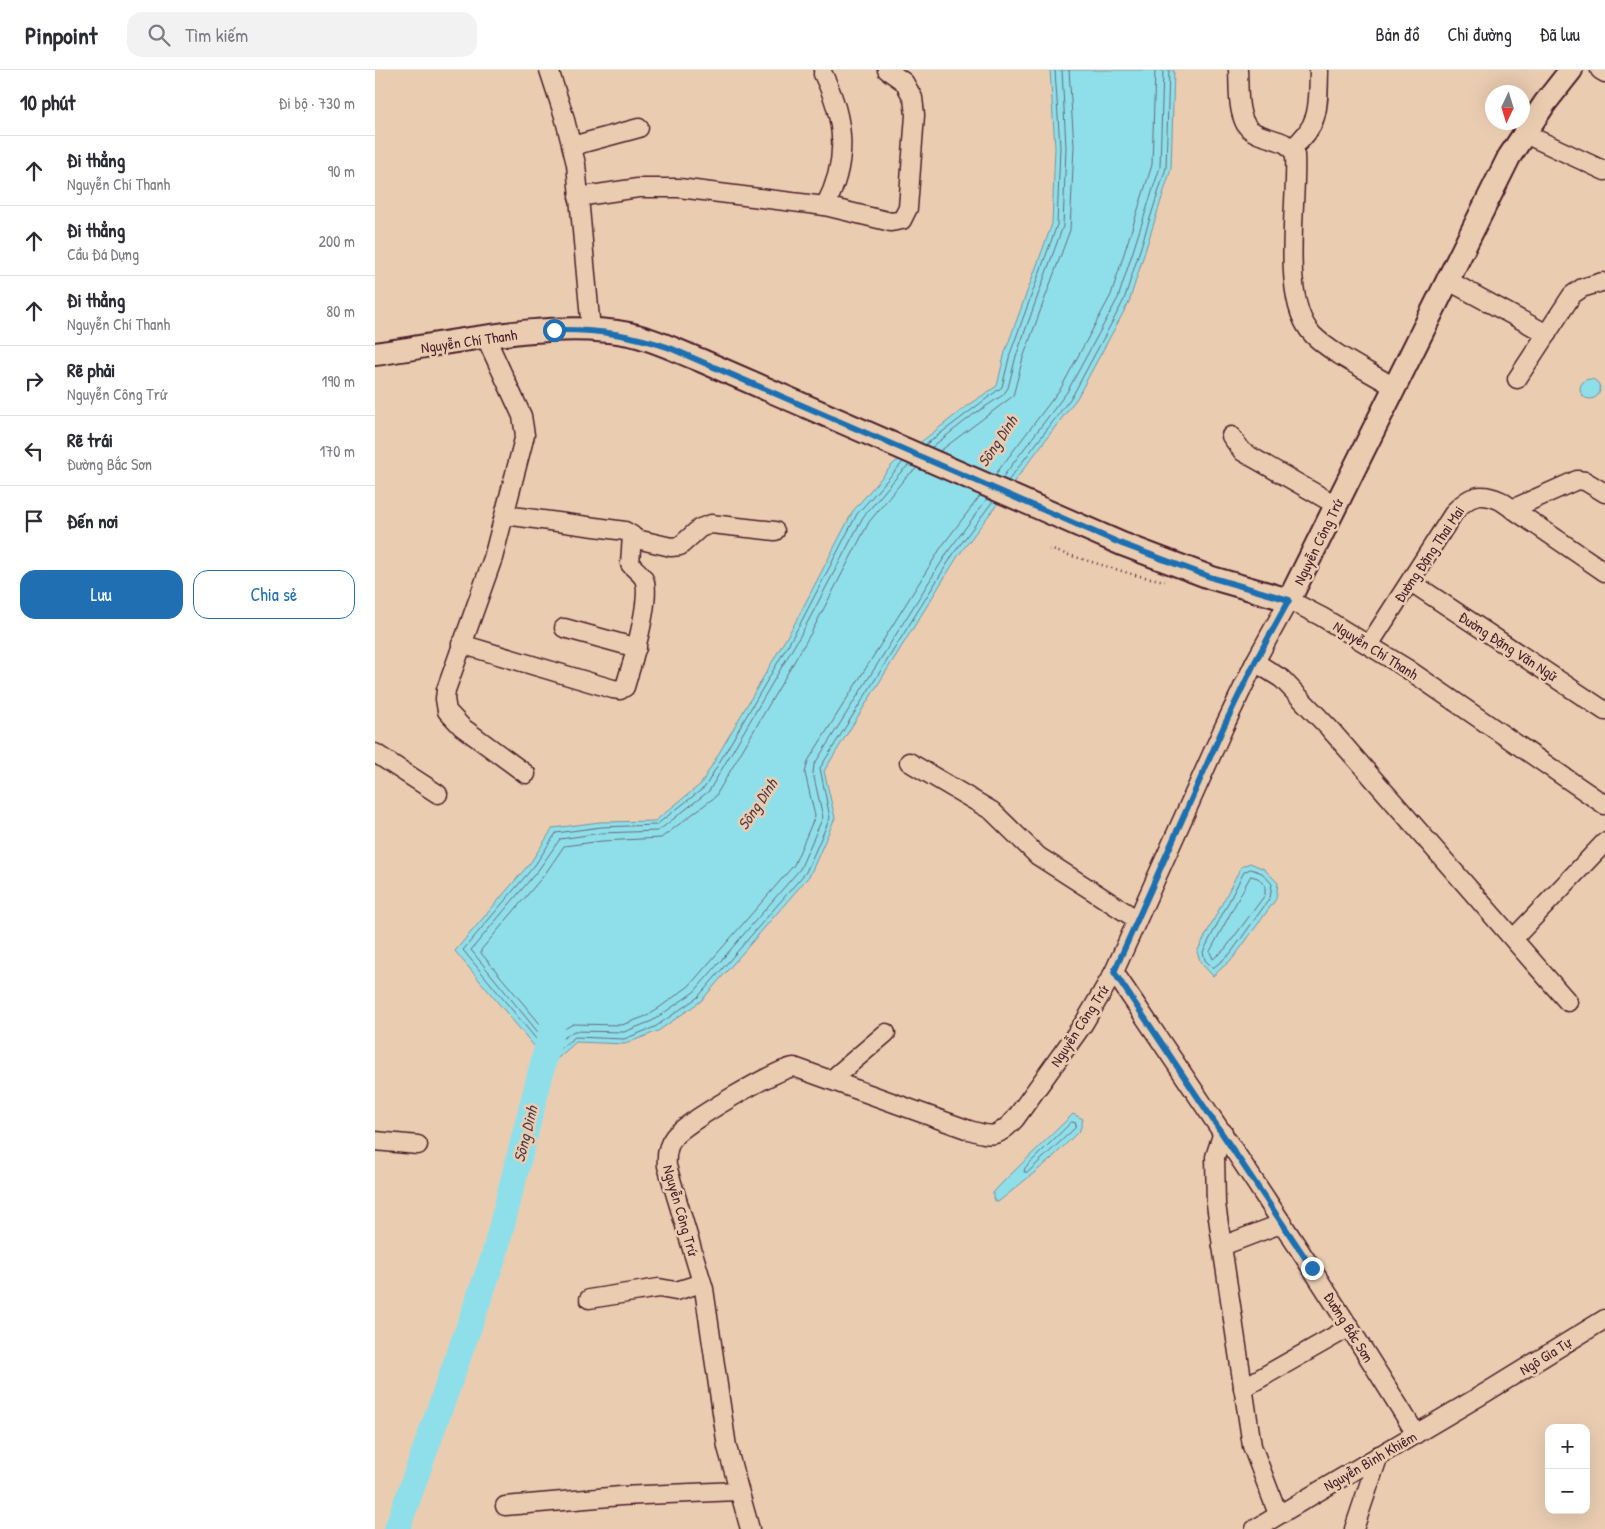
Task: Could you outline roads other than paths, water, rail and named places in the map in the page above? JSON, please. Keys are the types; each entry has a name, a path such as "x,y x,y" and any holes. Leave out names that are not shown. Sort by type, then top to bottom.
{"main road":[{"name":"Nguyễn Công Trứ","path":"1289,600 1393,387 1449,281 1496,183 1523,134 1571,70"},
{"name":"Nguyễn Chí Thanh","path":"375,354 542,330 591,330 621,333 645,339 736,376 1209,583 1289,600"}],"street":[{"path":"549,70 572,146 591,330"},
{"path":"578,197 655,187 786,200 825,206 891,222 902,220 907,214 915,115 913,98 904,82 887,70"},
{"path":"1238,70 1239,95 1245,124 1259,135 1286,144 1292,148 1295,166 1292,235 1295,284 1301,317 1306,327 1324,344 1393,387"},
{"path":"1292,148 1309,134 1313,124 1319,70"},
{"path":"1600,70 1605,73"},
{"path":"823,74 837,103 841,145 837,179 825,206"},
{"path":"572,146 639,128"},
{"path":"1523,134 1605,171"},
{"path":"1449,281 1547,334"},
{"path":"1517,379 1576,291 1602,282"},
{"path":"486,338 524,425 523,445 493,558 461,644 446,690 445,699 447,711 462,727 526,774"},
{"path":"1231,436 1243,452 1336,505"},
{"path":"1512,509 1577,480 1585,481 1605,493"},
{"name":"Đường Đặng Thai Mai","path":"1369,645 1411,582 1442,530 1463,502 1471,497 1483,495 1512,509 1605,572"},
{"path":"461,644 618,691 625,686 637,648 645,585 643,577 630,564 633,538 629,532 505,515"},
{"path":"633,538 671,547 680,546 701,528 711,524 775,531"},
{"name":"Đường Đặng Văn Ngữ","path":"1411,582 1605,711"},
{"name":"Nguyễn Chí Thanh","path":"1289,600 1369,645 1605,805"},
{"name":"Nguyễn Công Trứ","path":"750,1529 725,1440 702,1283 667,1166 667,1152 673,1139 684,1128 704,1115 786,1068 801,1068 969,1130 992,1136 998,1134 1015,1120 1093,1008 1114,972 1136,919 1255,662 1289,600"},
{"path":"564,628 637,648"},
{"path":"1255,662 1282,680 1312,709 1568,1002"},
{"path":"375,753 438,794"},
{"path":"909,762 993,811 1038,856 1136,919"},
{"path":"1514,938 1605,842"},
{"name":"Đường Bắc Sơn","path":"1114,972 1283,1223 1416,1434"},
{"path":"831,1080 886,1033"},
{"path":"1223,1132 1215,1157 1216,1204 1222,1246 1252,1446 1278,1514"},
{"path":"375,1141 418,1144"},
{"path":"1222,1246 1283,1223"},
{"path":"589,1299 659,1288 676,1291 702,1283"},
{"name":"Ngô Gia Tự","path":"1485,1394 1605,1319"},
{"path":"1243,1388 1350,1327"},
{"name":"Nguyễn Bỉnh Khiêm","path":"1255,1529 1485,1394"},
{"path":"1355,1529 1379,1455"},
{"path":"505,1506 621,1496 738,1491"}],"water":[{"path":"1050,70 1174,70 1171,169 1129,302 1077,398 958,556 824,771 835,818 810,875 701,1001 658,1031 625,1044 576,1042 550,1065 455,951 531,862 553,828 600,822 655,821 701,784 795,623 853,511 893,464 968,405 997,386 1005,352 1052,224 1055,147"},
{"path":"1590,379 1597,382 1600,389 1597,396 1590,399 1583,396 1580,389 1583,382"},
{"path":"1250,863 1264,869 1278,883 1276,899 1234,957 1213,976 1201,963 1197,952 1241,867"},
{"path":"1073,1114 1083,1119 1080,1130 1050,1160 998,1202 993,1199 993,1193 1003,1182"}],"waterway":[{"name":"Sông Dinh","path":"397,1529 494,1256 553,1024"}]}
